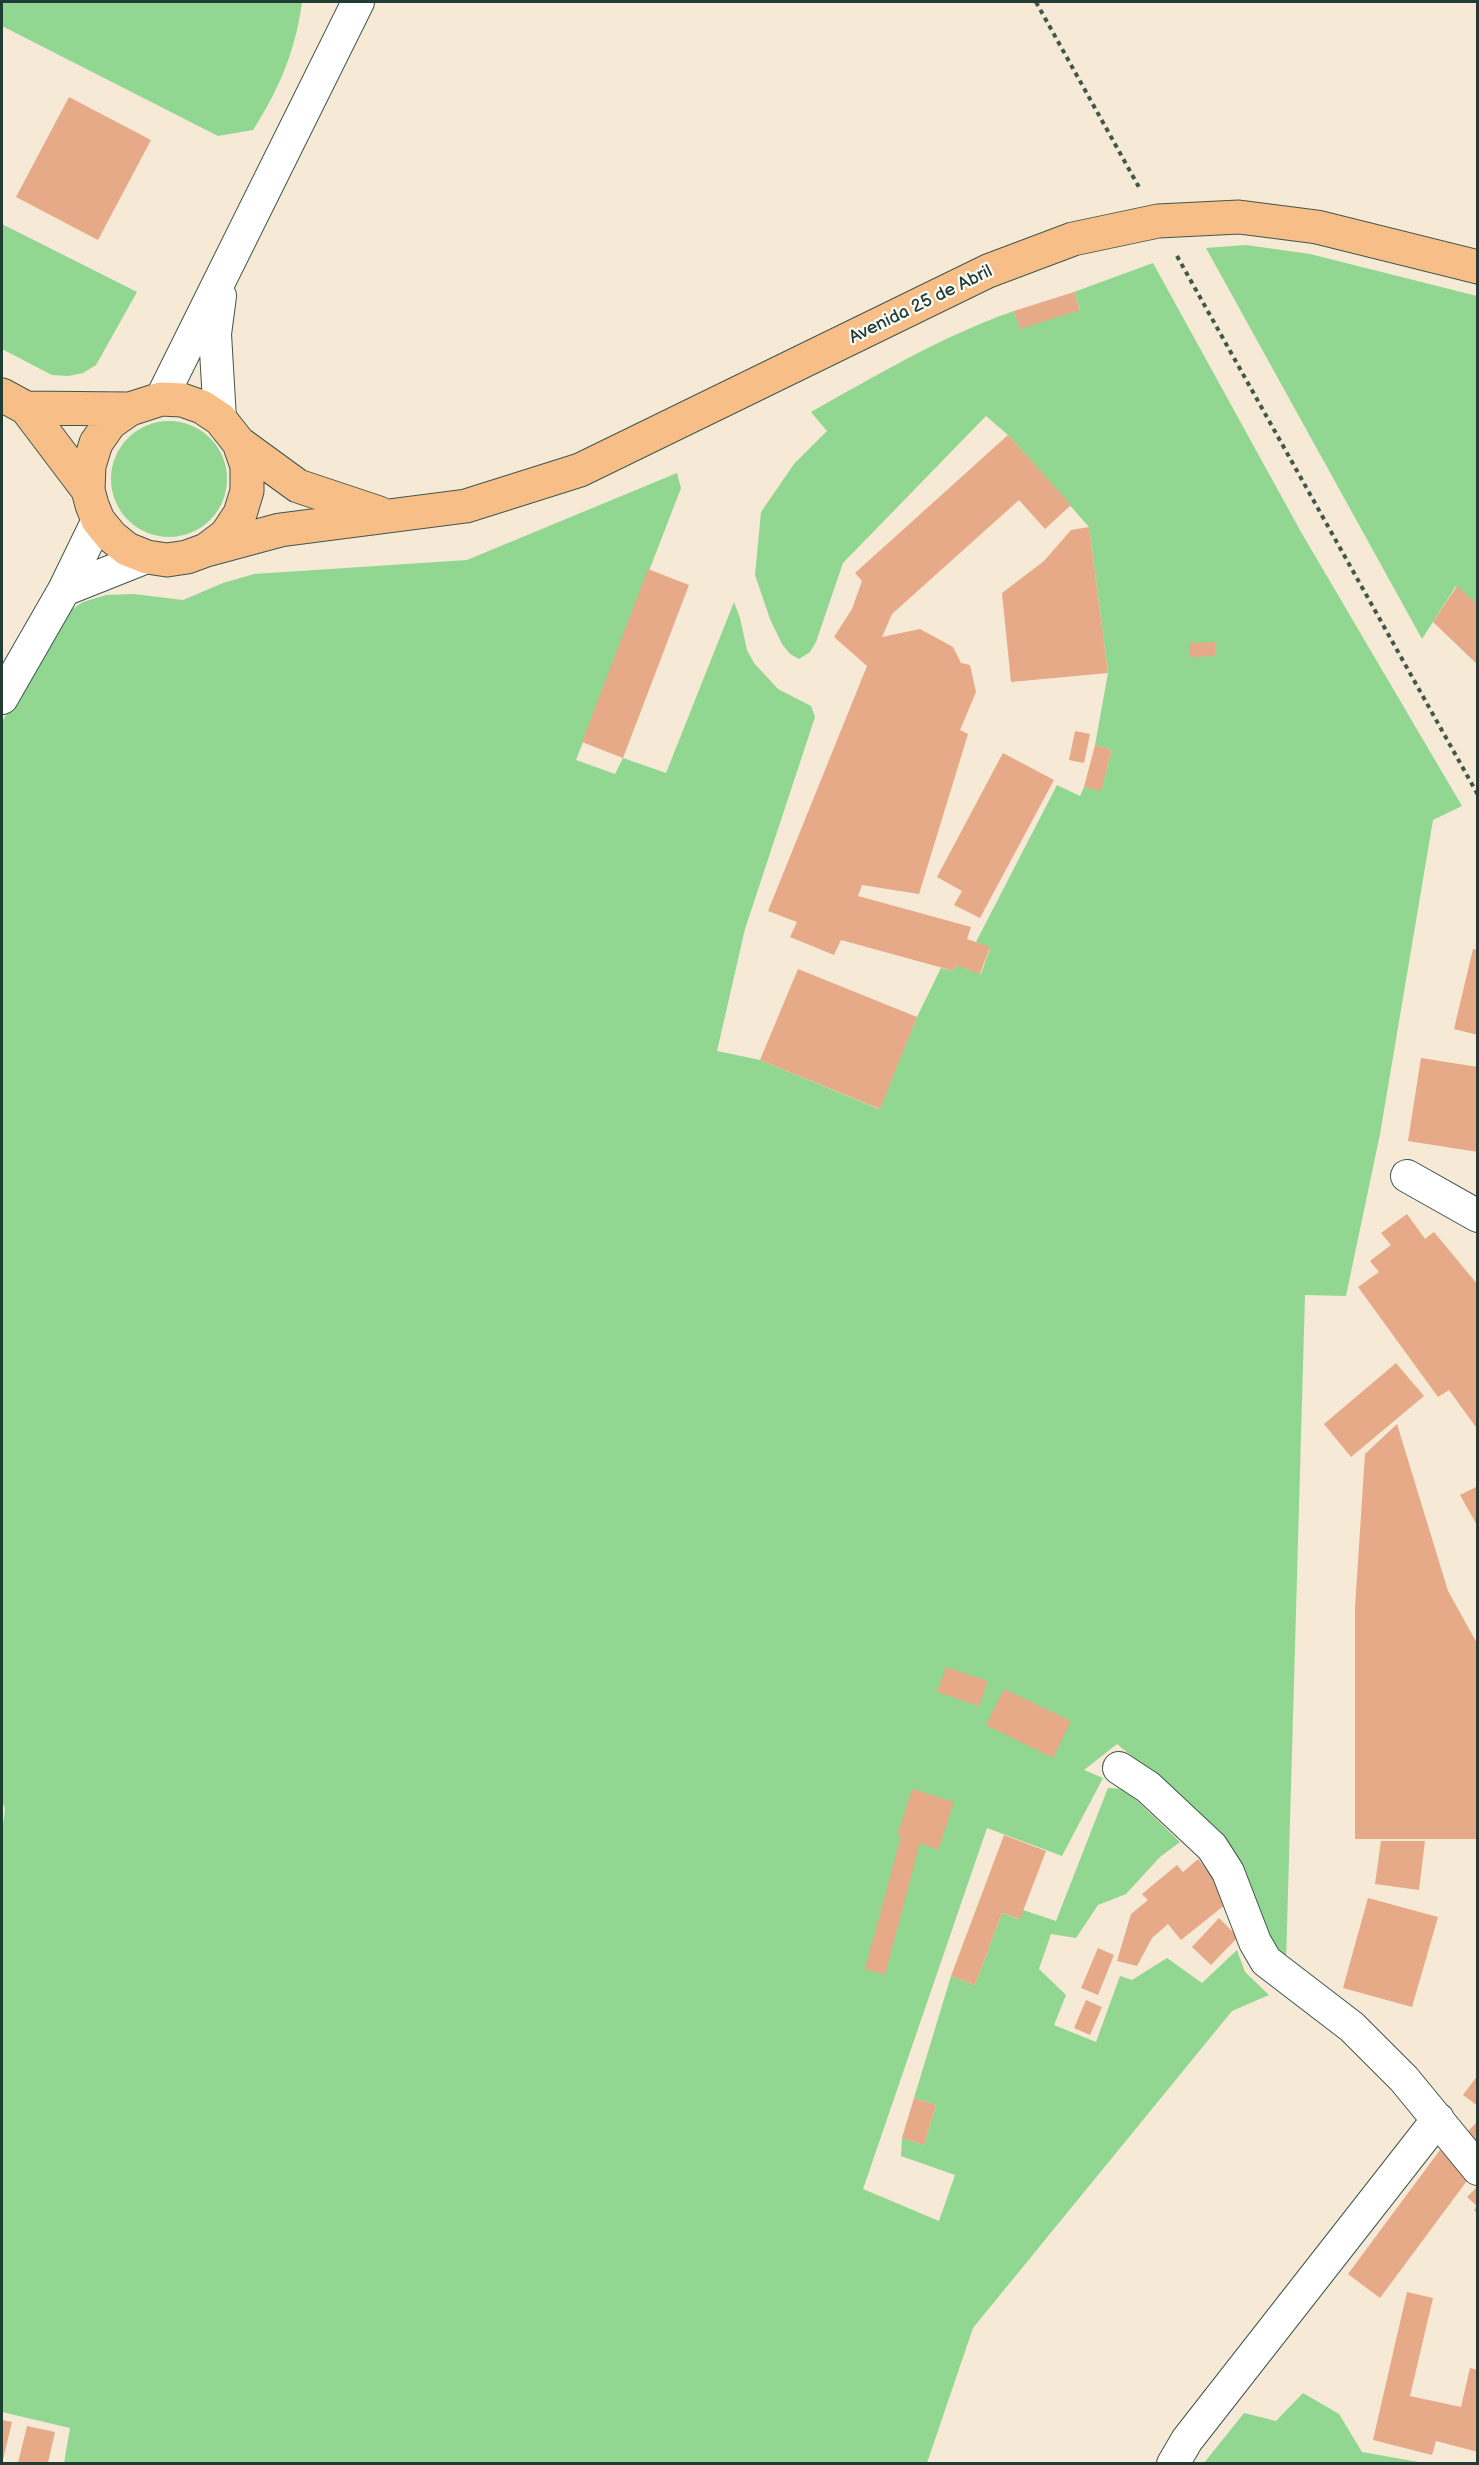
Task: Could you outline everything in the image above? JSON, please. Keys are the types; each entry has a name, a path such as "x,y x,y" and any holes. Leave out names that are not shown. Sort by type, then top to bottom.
{"main road":[{"name":"Avenida 25 de Abril","path":"14,402 93,505 111,536 127,549 147,557 167,560 187,557 280,530 466,506 580,470 988,271 1073,239 1158,221 1239,217 1317,227 1478,267"},
{"name":"Avenida 25 de Abril","path":"93,505 88,466 96,443 110,423 130,409 160,399 182,400 202,407 298,486 386,516"},
{"name":"Avenida 25 de Abril","path":"14,402 130,409"},
{"name":"Avenida 25 de Abril","path":"206,550 226,535 240,514 247,491 247,466 230,431"}],"street":[{"path":"160,399 358,2"},
{"path":"224,271 215,334 230,431"},
{"path":"2,698 64,590 93,505"},
{"path":"64,590 147,557"},
{"path":"1407,1176 1478,1216"},
{"path":"1119,1768 1148,1787 1212,1847 1228,1872 1255,1942 1266,1961 1352,2027 1404,2079 1478,2169"},
{"path":"1173,2463 1187,2440 1438,2119"}],"path":[{"path":"1036,2 1478,795"}],"green space":[{"path":"2,2 302,2 291,53 285,69 271,100 253,130 218,136 2,26"},
{"path":"2,224 137,292 96,365 83,373 68,376 52,375 2,349"},
{"path":"1246,245 1310,254 1477,296 1477,605 1456,586 1422,639 1206,248"},
{"path":"1153,263 1301,532 1462,806 1433,820 1380,1134 1346,1296 1305,1295 1286,1962 1264,1928 1230,1852 1200,1813 1117,1744 1084,1770 1103,1778 1062,1856 987,1828 863,2189 939,2221 955,2175 901,2156 902,2138 924,2145 936,2105 914,2098 951,1976 975,1985 1002,1913 1019,1919 1023,1910 1056,1921 1108,1788 1125,1789 1180,1842 1160,1857 1126,1894 1098,1905 1076,1938 1051,1934 1039,1969 1066,1995 1054,2025 1096,2042 1120,1976 1132,1980 1167,1958 1202,1983 1237,1950 1245,1972 1269,1995 1232,2011 973,2328 927,2463 64,2463 70,2428 2,2412 2,1832 5,1809 2,1801 2,722 59,618 83,602 106,595 134,594 183,600 223,583 254,574 467,560 677,473 681,488 576,760 615,774 623,758 666,773 734,602 747,650 754,663 778,689 811,706 815,717 745,929 717,1051 760,1060 879,1109 917,1017 941,968 954,971 956,965 981,974 990,948 976,942 1057,785 1080,796 1084,787 1101,790 1112,750 1095,745 1108,673 1089,527 1008,435 986,416 843,563 816,642 810,652 799,659 790,654 782,644 770,619 755,575 761,512 794,464 827,431 811,412 910,357 961,332 1014,311 1020,328 1080,309 1074,292"},
{"path":"169,421 191,425 210,438 223,457 227,479 223,501 210,520 191,533 169,537 147,533 128,520 115,501 111,479 115,457 128,438 147,425"},
{"path":"1303,2393 1339,2414 1362,2452 1424,2463 1204,2463 1244,2413 1276,2421"}],"building":[{"path":"69,97 151,140 98,240 16,197"},
{"path":"1074,292 1080,310 1020,329 1014,311"},
{"path":"1008,435 1071,505 1045,529 1019,500 892,614 882,637 920,629 953,647 961,663 970,665 976,692 960,730 968,734 919,894 862,885 858,896 971,927 967,939 990,947 980,974 956,965 954,971 841,940 834,955 790,937 797,922 768,911 867,666 834,637 852,609 862,581 855,573"},
{"path":"1089,527 1108,673 1011,682 1002,593 1044,561 1071,530"},
{"path":"648,569 689,585 623,758 582,742"},
{"path":"1457,586 1478,605 1478,665 1433,622"},
{"path":"1215,642 1215,656 1190,657 1189,643"},
{"path":"1075,731 1090,734 1084,763 1069,760"},
{"path":"1095,745 1112,750 1101,791 1084,787"},
{"path":"1003,753 1054,780 980,918 954,905 962,891 937,877"},
{"path":"1473,949 1478,950 1478,1035 1454,1029"},
{"path":"798,969 917,1017 880,1109 760,1060"},
{"path":"1421,1058 1478,1067 1478,1152 1408,1141"},
{"path":"1407,1214 1425,1239 1434,1232 1478,1285 1478,1430 1449,1390 1438,1397 1358,1287 1379,1272 1370,1261 1391,1245 1381,1233"},
{"path":"1396,1363 1424,1396 1351,1457 1324,1424"},
{"path":"1397,1424 1448,1591 1478,1645 1478,1839 1355,1839 1355,1607 1365,1454"},
{"path":"1478,1486 1478,1527 1460,1495"},
{"path":"946,1667 988,1681 979,1706 937,1692"},
{"path":"1004,1689 1071,1721 1053,1758 986,1725"},
{"path":"912,1789 954,1802 938,1850 920,1843 885,1975 865,1969 901,1837 897,1836"},
{"path":"1004,1835 1046,1851 1020,1919 1002,1913 975,1985 951,1976"},
{"path":"1381,1841 1425,1841 1419,1890 1375,1884"},
{"path":"1198,1859 1231,1900 1181,1940 1168,1924 1152,1938 1137,1966 1117,1961 1131,1914 1148,1900 1142,1894 1177,1865 1183,1872"},
{"path":"1368,1898 1438,1917 1412,2007 1343,1988"},
{"path":"1219,1918 1238,1937 1211,1965 1192,1947"},
{"path":"1098,1948 1114,1955 1098,1995 1081,1988"},
{"path":"1086,2000 1102,2007 1090,2035 1074,2028"},
{"path":"1478,2075 1478,2106 1463,2095"},
{"path":"914,2098 936,2105 924,2145 902,2138"},
{"path":"1478,2121 1478,2146 1465,2134"},
{"path":"1440,2150 1472,2174 1380,2298 1348,2274"},
{"path":"1476,2188 1478,2190 1478,2214 1474,2210 1477,2206 1467,2197"},
{"path":"1407,2292 1433,2298 1410,2396 1461,2407 1470,2368 1478,2370 1478,2452 1436,2441 1432,2455 1373,2440"},
{"path":"2,2420 12,2422 2,2464"},
{"path":"27,2426 55,2432 48,2463 18,2463"}]}
